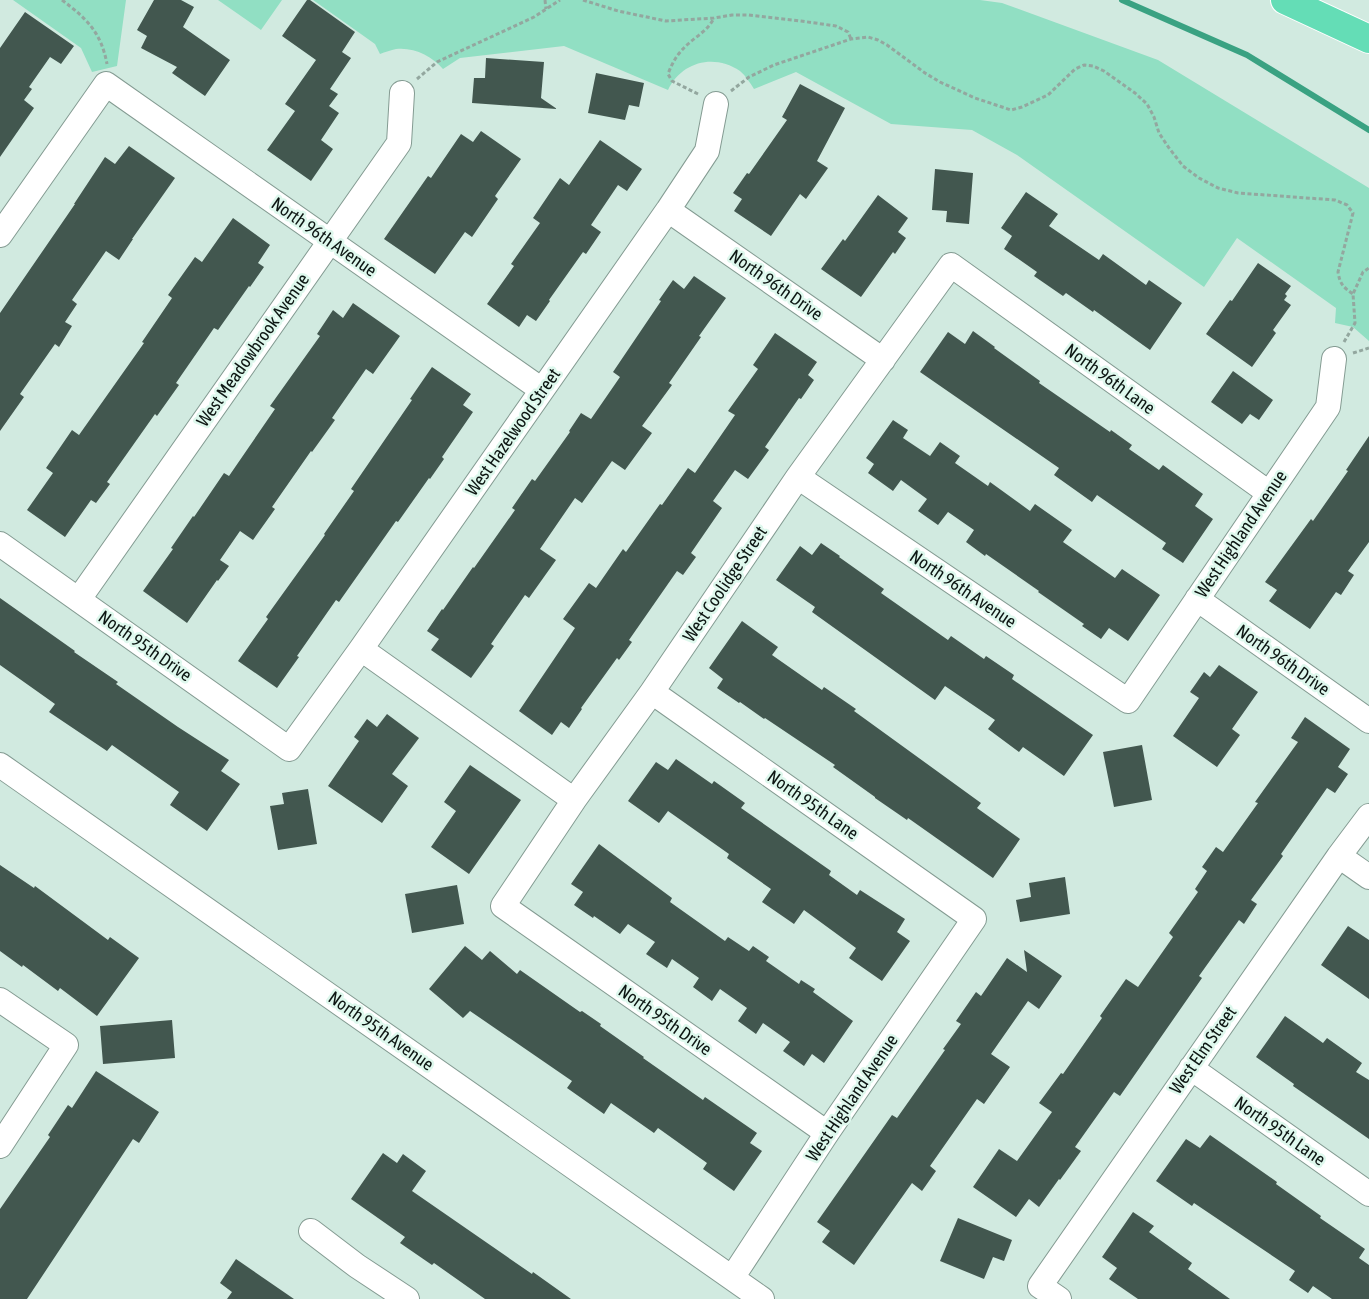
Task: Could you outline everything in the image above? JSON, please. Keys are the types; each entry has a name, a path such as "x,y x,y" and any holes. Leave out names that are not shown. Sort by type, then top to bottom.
{"highway":[{"path":"1286,0 1369,39"}],"street":[{"path":"0,235 106,84"},
{"name":"North 96th Avenue","path":"106,84 542,390"},
{"name":"West Meadowbrook Avenue","path":"79,599 399,143 402,93"},
{"name":"West Hazelwood Street","path":"289,749 361,649 707,152 716,104"},
{"name":"North 96th Drive","path":"668,210 883,360"},
{"name":"West Coolidge Street","path":"503,906 574,800 652,692 798,477 951,265"},
{"name":"North 96th Lane","path":"951,265 1269,493"},
{"name":"West Highland Avenue","path":"1128,701 1328,407 1334,359"},
{"name":"North 96th Avenue","path":"798,477 1128,701"},
{"name":"North 95th Drive","path":"0,544 289,749"},
{"name":"North 96th Drive","path":"1197,599 1369,721"},
{"path":"361,649 574,800"},
{"name":"North 95th Lane","path":"652,692 974,919"},
{"name":"North 95th Avenue","path":"0,765 762,1299"},
{"name":"West Elm Street","path":"1059,1299 1040,1286 1339,856 1369,816"},
{"path":"1339,856 1369,877"},
{"name":"North 95th Drive","path":"503,906 827,1134"},
{"name":"West Highland Avenue","path":"732,1278 827,1134 974,919"},
{"path":"0,1000 66,1045 0,1146"},
{"name":"North 95th Lane","path":"1191,1068 1369,1194"},
{"path":"311,1231 357,1266 407,1299"}],"path":[{"path":"62,0 82,16 96,32 104,50 108,67 106,84"},
{"path":"545,0 546,9"},
{"path":"402,93 437,62 534,18 560,0"},
{"path":"583,0 618,11 666,21 714,18 732,14 836,26 848,32 851,39"},
{"path":"714,18 711,24 688,44 675,59 668,74 672,82 716,104 749,77 774,65 851,39 868,37 878,40 940,82 975,98 1011,110 1048,95 1075,69 1084,65 1093,66 1104,71 1147,104 1159,133 1169,148 1183,166 1199,178 1218,188 1238,193 1335,200 1347,205 1352,213 1338,272 1339,280 1343,287 1353,294"},
{"path":"1334,359 1354,323 1353,294 1363,272 1369,268"}],"green space":[{"path":"13,0 126,0 117,66 92,72 81,48"},
{"path":"218,0 282,0 261,30"},
{"path":"313,0 980,0 1002,3 1158,60 1369,188 1369,341 1353,327 1335,323 1336,308 1237,238 1204,287 1017,155 972,130 891,124 796,72 754,89 740,71 730,65 720,62 699,63 681,73 668,90 564,46 460,58 443,69 428,56 409,49 396,49 380,54 375,44"}],"building":[{"path":"154,0 181,0 194,7 183,27 230,60 205,96 172,73 177,67 141,48 147,36 137,30"},
{"path":"307,0 310,0 355,32 342,52 351,58 330,89 338,94 329,106 339,113 321,140 333,149 311,181 267,150 295,111 285,104 316,60 282,36"},
{"path":"25,12 74,46 61,64 50,57 29,87 32,89 24,100 34,108 0,157 0,48"},
{"path":"486,58 544,62 541,98 557,109 472,103 474,78 485,78"},
{"path":"596,73 644,83 639,107 629,105 625,120 588,113"},
{"path":"800,84 845,108 817,161 828,168 806,199 800,194 771,236 734,211 742,199 733,193 747,173 749,174 787,120 782,117"},
{"path":"481,131 521,159 495,196 498,199 472,237 465,232 435,274 384,239 428,176 431,178 461,134 473,142"},
{"path":"600,140 642,169 627,191 618,185 591,225 601,232 586,254 583,252 536,321 527,315 519,327 487,304 514,266 511,264 540,223 533,218 560,178 569,185"},
{"path":"129,146 175,178 119,260 106,251 72,300 77,304 65,322 72,326 59,347 55,344 20,394 24,397 0,431 0,313 105,157 115,164"},
{"path":"935,169 973,173 969,224 946,222 947,211 932,210"},
{"path":"1026,192 1058,214 1049,226 1099,260 1103,254 1146,285 1149,280 1182,303 1150,350 1094,310 1093,312 1066,293 1063,296 1034,276 1037,272 1004,249 1012,236 1001,228"},
{"path":"878,195 908,218 898,232 906,238 895,254 893,252 861,297 821,269 843,239 845,241"},
{"path":"233,218 270,245 258,263 264,267 218,330 214,328 176,383 179,385 157,416 155,414 107,482 110,484 96,503 91,500 65,537 27,510 53,473 46,468 72,430 79,435 144,343 142,342 172,298 168,295 195,257 202,262"},
{"path":"1258,263 1291,286 1285,294 1287,296 1284,300 1291,305 1273,330 1276,333 1252,367 1206,334"},
{"path":"694,276 726,298 669,383 672,385 642,426 652,433 625,470 612,461 582,503 575,498 540,549 556,560 529,598 525,595 491,644 494,646 471,678 431,650 439,639 427,631 515,510 512,508 532,479 535,481 570,432 581,413 591,419 620,377 613,372 673,280 684,289"},
{"path":"353,303 400,336 373,374 366,369 332,418 335,420 272,507 275,509 253,540 240,531 220,560 229,566 187,623 143,591 224,473 229,476 275,409 270,406 320,336 317,334 333,310 343,318"},
{"path":"973,331 1040,381 1039,383 1132,445 1129,449 1159,470 1163,465 1203,494 1195,506 1213,519 1183,563 1162,549 1166,543 1097,495 1092,502 1054,475 1059,468 920,372 948,332 965,344"},
{"path":"775,333 817,362 808,375 814,380 765,447 769,450 748,479 735,470 713,501 722,508 691,553 696,557 683,575 677,571 629,640 632,642 619,660 617,658 569,728 561,722 552,735 519,711 575,628 563,619 589,583 596,588 623,549 626,552 688,468 695,473 735,415 728,411 758,369 753,365"},
{"path":"432,367 471,394 463,405 473,412 442,457 444,459 430,479 398,522 396,521 339,602 336,600 277,688 238,661 268,619 266,617 325,535 354,491 351,489 412,400 410,399"},
{"path":"1233,371 1273,400 1259,420 1250,414 1242,424 1211,402"},
{"path":"893,420 908,430 903,438 930,456 940,442 960,456 955,463 988,486 990,482 1030,511 1035,504 1072,530 1063,542 1115,578 1122,569 1160,595 1128,641 1109,628 1101,639 1039,591 966,542 974,530 948,512 938,525 918,511 927,499 901,480 893,491 868,473 874,464 866,458"},
{"path":"1369,436 1369,542 1348,571 1354,575 1341,595 1336,592 1310,629 1269,601 1277,590 1265,582 1311,519 1313,521 1348,471 1346,470"},
{"path":"821,543 884,589 881,593 948,640 951,636 984,659 986,656 1014,675 1012,679 1093,735 1064,776 1023,747 1019,752 988,729 995,720 945,686 935,700 812,612 815,607 776,580 800,546 812,555"},
{"path":"0,598 118,682 116,684 229,760 221,771 240,784 207,831 170,805 179,792 112,745 107,751 49,712 55,704 0,665"},
{"path":"742,621 778,647 772,655 822,690 824,687 856,709 854,711 981,803 977,808 1020,839 993,878 908,818 907,820 875,798 833,767 835,765 717,688 723,679 709,668"},
{"path":"1219,665 1258,692 1232,729 1240,735 1217,767 1173,736 1199,698 1190,692 1204,672 1210,677"},
{"path":"387,714 419,738 392,774 408,786 382,823 328,786 359,741 354,737 367,719 377,727"},
{"path":"1305,717 1350,749 1338,767 1348,774 1335,793 1327,788 1281,854 1283,856 1251,900 1257,904 1244,924 1239,920 1199,976 1202,978 1120,1096 1114,1092 1075,1147 1081,1151 1060,1180 1039,1207 1029,1199 1016,1217 973,1187 999,1149 1017,1161 1052,1112 1039,1103 1061,1073 1063,1074 1102,1018 1100,1016 1126,979 1138,987 1173,937 1169,933 1198,892 1195,889 1207,871 1202,867 1216,847 1223,852 1258,803 1255,802 1298,742 1291,738"},
{"path":"1142,745 1152,800 1114,807 1103,752"},
{"path":"676,759 712,784 714,781 745,803 741,808 831,871 829,875 857,895 860,890 905,919 897,932 910,941 882,981 849,958 856,948 804,910 794,924 762,902 771,889 727,858 729,854 668,811 659,823 628,801 656,762 668,770"},
{"path":"470,765 521,800 469,874 431,847 456,811 444,802"},
{"path":"308,789 317,844 278,850 270,806 284,804 282,793"},
{"path":"599,844 672,898 670,902 725,941 728,937 749,951 753,946 769,957 766,961 799,984 801,980 815,989 813,992 853,1021 824,1063 812,1054 804,1066 783,1051 790,1042 763,1023 756,1034 738,1021 747,1008 720,989 712,1001 693,987 699,978 672,959 667,968 646,954 655,942 628,924 620,934 574,905 583,892 571,884"},
{"path":"0,865 34,888 35,886 108,940 110,937 139,958 97,1016 60,988 58,991 23,965 22,967 0,951"},
{"path":"1065,877 1070,914 1020,922 1016,900 1031,897 1029,883"},
{"path":"457,885 464,924 412,933 405,894"},
{"path":"1348,926 1369,940 1369,999 1321,965"},
{"path":"465,946 482,960 490,951 517,974 520,970 580,1012 582,1011 601,1024 600,1026 703,1100 705,1097 757,1133 750,1143 762,1151 734,1191 703,1169 707,1163 658,1128 654,1133 611,1103 604,1114 567,1088 572,1081 470,1011 463,1018 429,989"},
{"path":"1024,950 1062,976 1039,1009 1028,1001 991,1054 1010,1067 984,1104 977,1099 930,1166 936,1171 922,1191 912,1183 854,1265 822,1242 830,1231 817,1222 892,1115 897,1118 945,1050 943,1049 961,1024 956,1021 976,992 981,996 1007,958 1027,972"},
{"path":"1285,1016 1323,1043 1327,1038 1362,1063 1356,1072 1369,1080 1369,1139 1293,1086 1294,1084 1256,1057"},
{"path":"172,1020 175,1058 103,1064 100,1026"},
{"path":"96,1071 159,1112 139,1143 133,1139 27,1299 0,1299 0,1209 50,1137 48,1135 68,1105 72,1108"},
{"path":"1210,1135 1277,1182 1276,1184 1321,1216 1320,1218 1365,1249 1359,1258 1369,1265 1369,1299 1332,1299 1313,1286 1308,1293 1289,1280 1295,1271 1194,1203 1192,1206 1156,1181 1186,1139 1200,1148"},
{"path":"383,1153 397,1163 403,1154 426,1171 412,1191 571,1299 485,1299 434,1263 432,1265 400,1243 405,1237 351,1199"},
{"path":"1133,1212 1154,1226 1149,1232 1192,1263 1188,1269 1230,1299 1138,1299 1109,1279 1117,1268 1102,1257"},
{"path":"958,1218 1012,1240 1004,1261 993,1257 984,1279 940,1261"},
{"path":"236,1259 294,1299 227,1299 232,1292 220,1283"}],"waterway":[{"path":"1122,0 1247,55 1369,130"}]}
